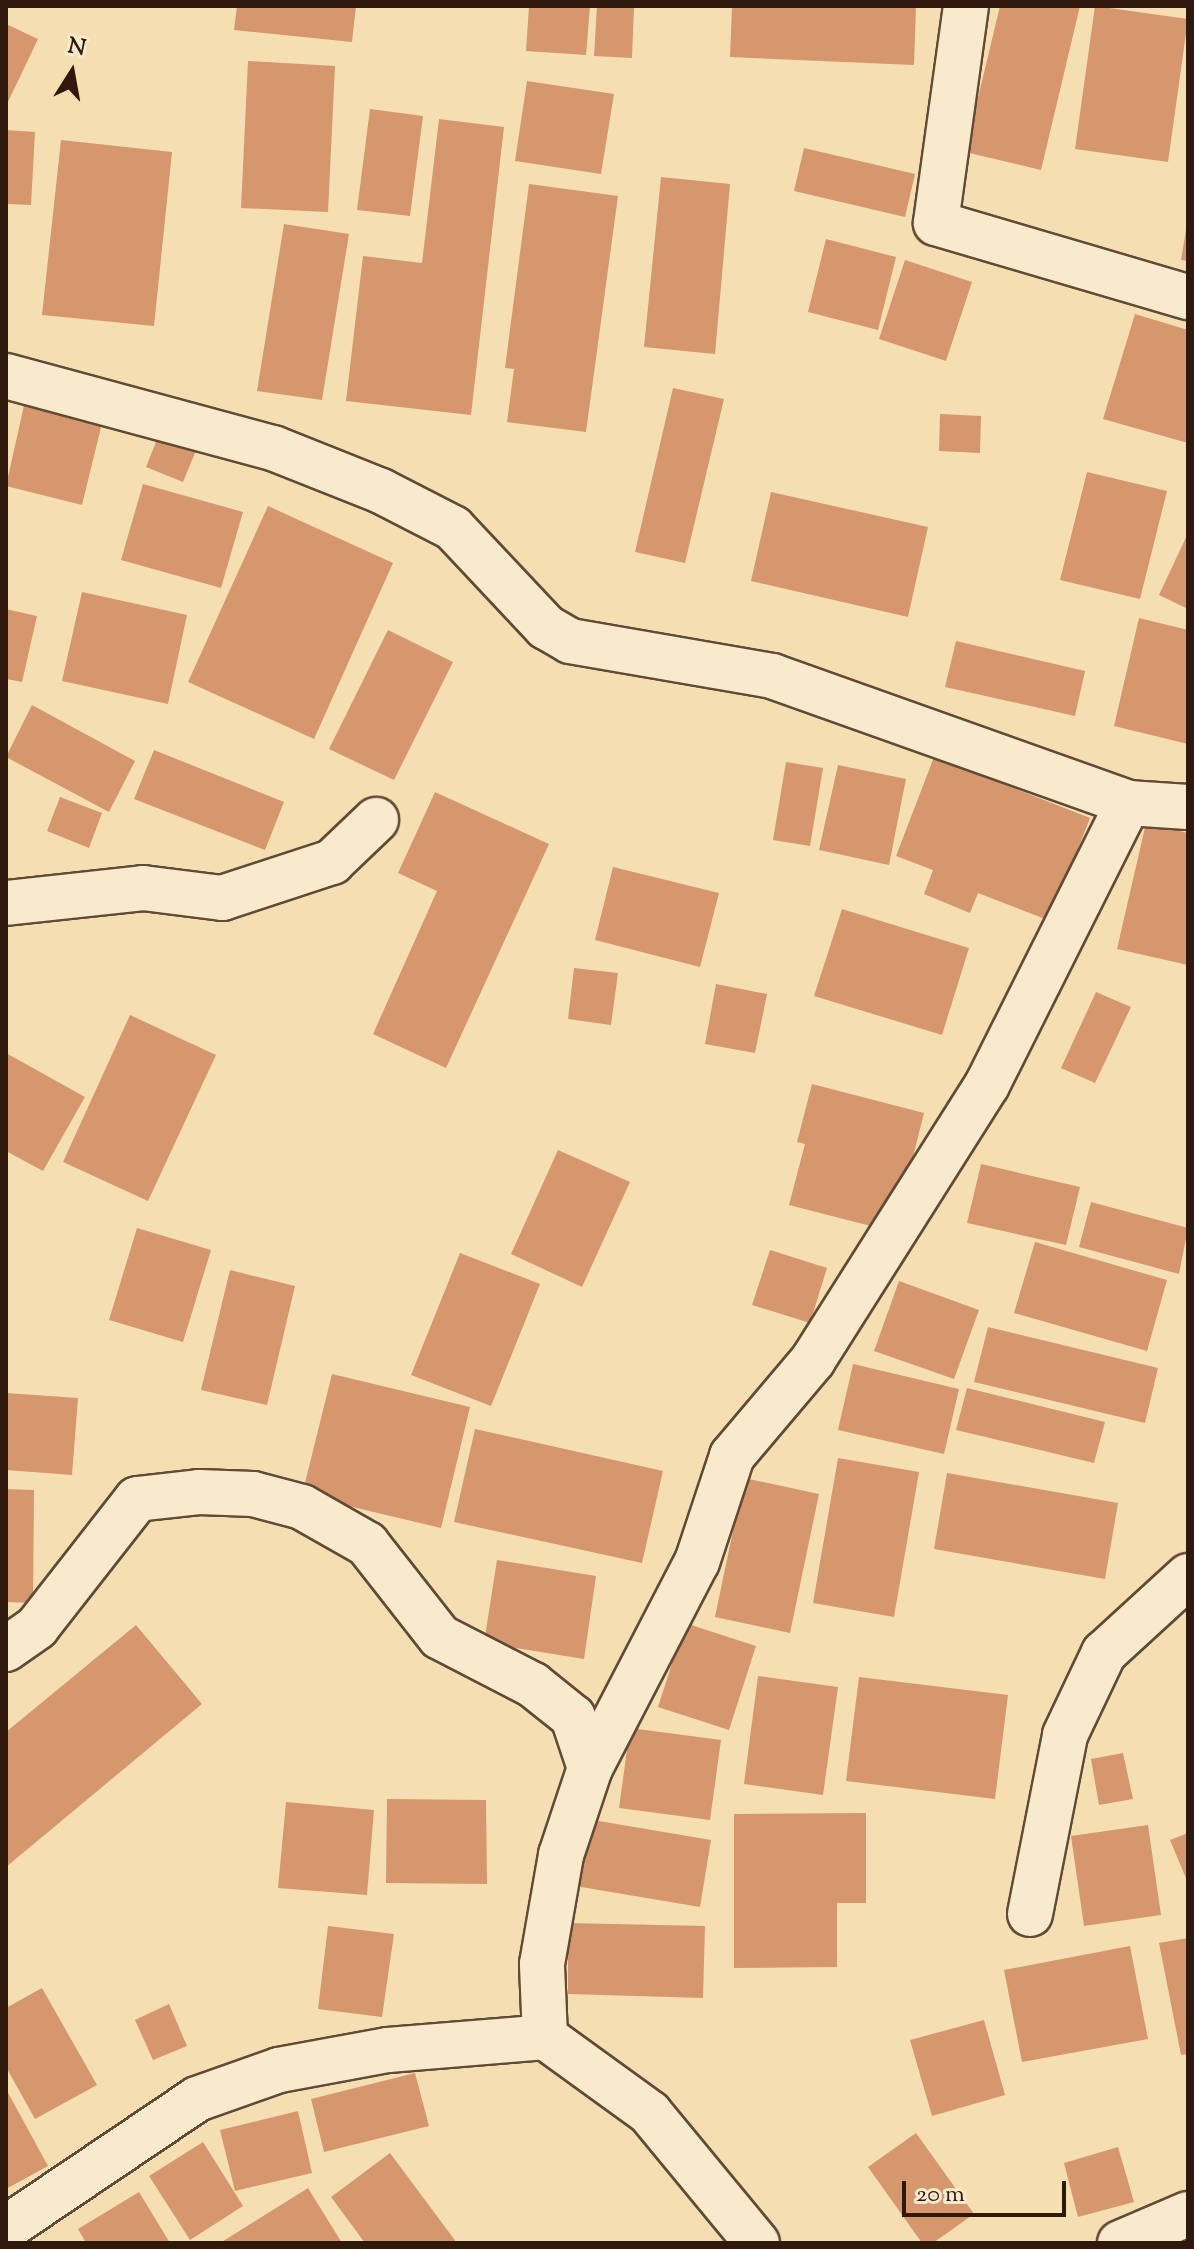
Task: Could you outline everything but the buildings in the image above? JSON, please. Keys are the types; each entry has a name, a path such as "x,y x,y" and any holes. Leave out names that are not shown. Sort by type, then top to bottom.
{"street":[{"path":"966,6 936,223 1188,297"},
{"path":"6,376 273,448 381,491 453,528 546,627 570,641 772,676 1128,803 1188,807"},
{"path":"545,2037 545,1949 561,1855 590,1768 697,1562 732,1456 813,1360 987,1085 1128,803"},
{"path":"6,903 143,888 222,898 332,862 376,820"},
{"path":"6,1649 37,1627 137,1499 199,1492 253,1494 302,1507 367,1544 440,1637 533,1685 573,1717 590,1768"},
{"path":"1030,1914 1065,1735 1104,1653 1188,1576"},
{"path":"6,2228 197,2099 224,2089 279,2070 388,2050 545,2037 650,2113 757,2243"},
{"path":"1120,2243 1188,2214"}]}
